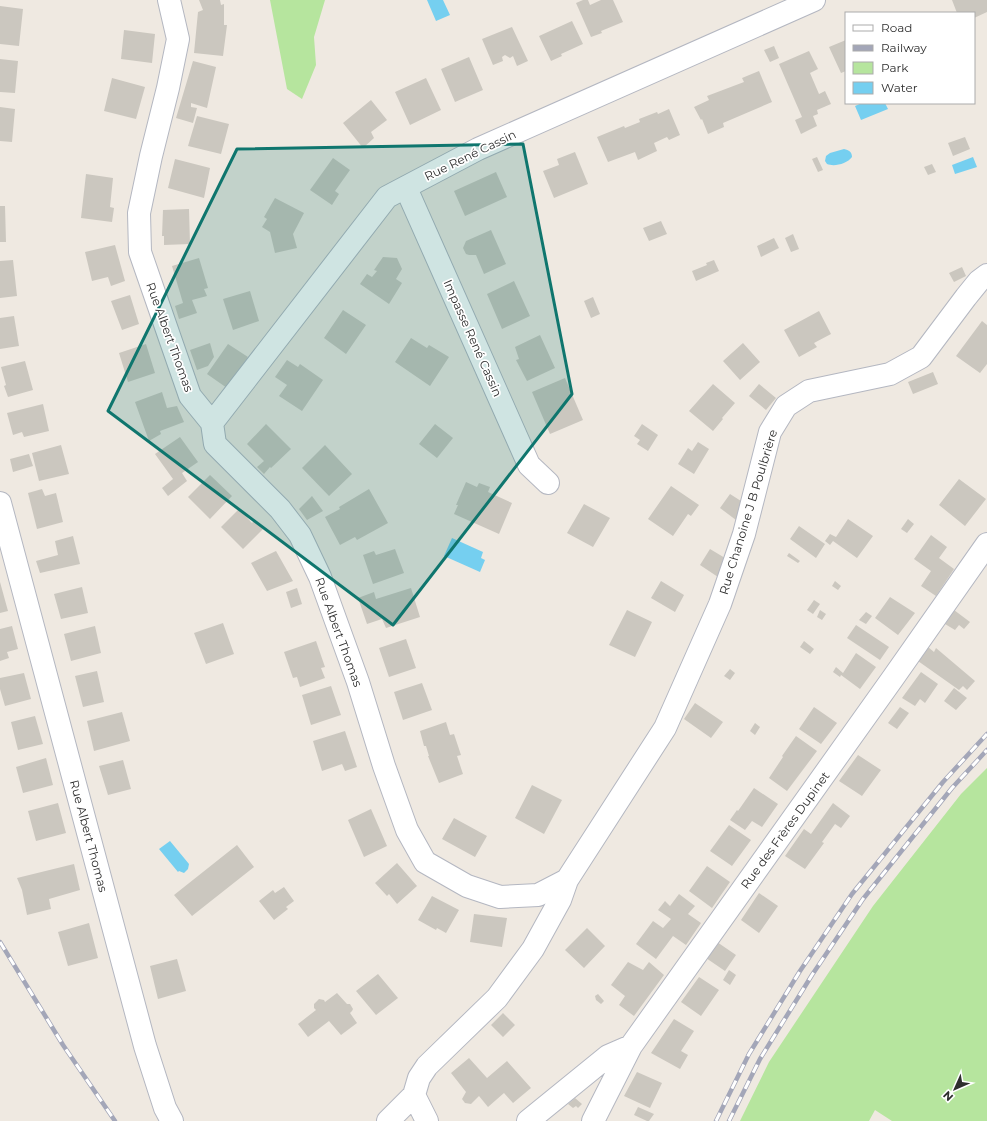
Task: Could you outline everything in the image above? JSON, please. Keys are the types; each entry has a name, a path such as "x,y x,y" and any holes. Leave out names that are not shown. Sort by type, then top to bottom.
{"street":[{"name":"Rue Albert Thomas","path":"169,0 178,39 139,213 140,252 190,396 212,423 215,444 280,509 300,535 320,576 358,682 384,766 407,830 425,862 467,886 500,898 538,895 567,880"},
{"name":"Rue René Cassin","path":"212,423 387,198 478,149 814,0"},
{"name":"Impasse René Cassin","path":"406,188 529,465 548,483"},
{"name":"Rue Chanoine J B Poulbrière","path":"567,880 665,728 720,604 744,534 770,432 786,406 809,391 890,374 921,357 966,297 979,281 987,275"},
{"name":"Rue Albert Thomas","path":"0,503 145,1046 165,1108 172,1121"},
{"name":"Rue des Frères Dupinet","path":"593,1121 631,1046 987,544"},
{"path":"388,1121 414,1095 419,1078 427,1066 497,998 533,949 560,900 567,880"},
{"path":"528,1121 608,1056 631,1046"},
{"path":"414,1095 426,1121"}],"highlighted area":[{"path":"523,144 572,394 393,625 108,411 237,149"}],"green space":[{"path":"270,0 325,0 314,37 316,65 302,99 287,89"},
{"path":"987,768 987,1121 892,1121 875,1110 869,1121 740,1121 769,1062 873,906 961,794"}],"water":[{"path":"427,0 443,0 450,15 436,21"},
{"path":"860,104 886,104 888,109 861,120 855,106"},
{"path":"844,149 851,153 852,157 850,159 840,164 827,164 825,161 826,156 830,153"},
{"path":"973,157 977,167 955,174 952,165"},
{"path":"452,538 483,552 481,558 485,560 480,572 444,556"},
{"path":"170,841 189,864 188,869 184,873 178,872 159,849"}],"building":[{"path":"199,0 220,0 221,5 224,4 224,25 227,25 223,56 194,53 198,12 203,10"},
{"path":"583,0 588,0 590,5 601,0 613,0 623,22 591,37 576,3"},
{"path":"952,0 987,0 987,12 975,18 975,12 957,12"},
{"path":"0,6 23,9 19,46 0,44"},
{"path":"572,21 583,44 561,54 562,56 551,61 539,36"},
{"path":"512,27 528,61 517,66 513,56 510,58 505,55 502,57 503,61 493,65 482,39"},
{"path":"124,30 155,34 152,63 121,59"},
{"path":"845,40 845,71 841,73 829,47"},
{"path":"774,46 779,58 770,62 764,50"},
{"path":"809,51 818,69 810,73 819,94 825,91 831,104 817,110 818,114 813,116 817,126 801,134 795,120 802,117 779,64"},
{"path":"469,57 483,90 455,102 441,69"},
{"path":"0,59 18,61 15,93 0,92"},
{"path":"193,61 216,67 207,108 191,103 191,107 197,108 193,123 176,118"},
{"path":"759,71 772,102 723,123 724,127 708,134 702,119 701,120 694,107 709,100 707,96 744,82 742,78"},
{"path":"112,78 145,87 136,119 104,111"},
{"path":"426,78 441,110 410,125 395,92"},
{"path":"371,100 387,120 371,132 374,138 363,148 343,123"},
{"path":"0,107 15,109 12,142 0,141"},
{"path":"669,109 680,135 669,140 667,137 654,143 657,151 638,160 635,152 608,162 597,137 624,126 625,128 640,122 639,119 657,112 658,114"},
{"path":"197,116 229,124 221,154 188,146"},
{"path":"965,137 970,149 953,156 948,143"},
{"path":"575,152 588,184 554,198 543,171 559,165 557,159"},
{"path":"817,157 823,170 818,172 812,159"},
{"path":"333,158 350,170 335,191 339,194 332,205 310,190"},
{"path":"175,159 210,168 204,198 168,188"},
{"path":"932,164 936,172 928,175 924,167"},
{"path":"496,172 507,197 465,216 454,191"},
{"path":"86,174 113,178 110,207 114,208 112,222 81,218"},
{"path":"275,198 304,213 293,234 297,248 275,253 270,232 262,227 267,219 264,217"},
{"path":"0,206 5,206 6,242 0,242"},
{"path":"189,209 190,244 164,245 164,236 162,236 163,210"},
{"path":"661,221 667,234 649,241 643,228"},
{"path":"491,230 506,264 484,274 476,255 466,254 463,248 466,241"},
{"path":"793,234 799,249 791,252 785,238"},
{"path":"774,238 779,248 761,257 757,246"},
{"path":"115,245 125,281 111,286 108,277 92,281 85,252"},
{"path":"383,257 397,258 402,269 396,279 402,283 389,304 360,284 367,274 372,277 377,271 374,270"},
{"path":"199,258 208,288 204,289 207,296 192,300 197,313 179,319 175,306 183,303 172,266"},
{"path":"13,260 17,296 0,298 0,261"},
{"path":"714,260 719,271 696,281 692,271 707,265 706,263"},
{"path":"962,267 966,276 954,282 949,273"},
{"path":"514,281 530,316 502,329 487,294"},
{"path":"250,291 259,321 233,330 223,299"},
{"path":"130,295 139,324 122,330 111,301"},
{"path":"593,297 600,314 591,318 584,301"},
{"path":"343,310 366,325 346,354 324,338"},
{"path":"819,311 831,334 814,343 817,347 799,357 784,330"},
{"path":"14,316 19,346 0,349 0,318"},
{"path":"982,321 987,325 987,364 980,373 956,356"},
{"path":"540,335 555,368 527,381 516,360 519,359 515,347"},
{"path":"411,338 427,348 429,345 449,357 430,386 395,362"},
{"path":"210,343 214,357 208,366 197,370 190,350"},
{"path":"743,343 760,362 740,380 723,361"},
{"path":"146,344 155,373 128,382 119,353"},
{"path":"228,344 248,357 227,388 207,374"},
{"path":"287,360 298,367 300,364 323,380 302,411 279,396 287,385 275,377"},
{"path":"25,361 33,390 8,397 4,386 6,385 1,367"},
{"path":"933,372 938,384 913,394 908,382"},
{"path":"565,378 583,420 550,434 532,392"},
{"path":"713,384 735,403 713,431 689,411"},
{"path":"759,384 776,398 766,410 749,396"},
{"path":"162,392 167,408 177,406 184,422 160,431 161,434 149,441 135,402"},
{"path":"43,404 49,431 24,437 22,432 13,435 7,413"},
{"path":"266,424 291,449 264,474 257,467 264,461 247,444"},
{"path":"435,424 453,438 437,458 419,444"},
{"path":"642,424 658,435 648,451 637,444 640,440 634,436"},
{"path":"180,437 198,462 182,473 187,481 168,496 162,488 173,479 155,454"},
{"path":"698,442 709,449 694,474 678,464 688,448 692,451"},
{"path":"61,445 69,474 39,481 32,453"},
{"path":"325,445 352,474 329,496 302,468"},
{"path":"29,454 33,466 13,472 10,459"},
{"path":"210,475 232,496 210,519 188,497"},
{"path":"959,479 986,499 965,526 939,505"},
{"path":"466,482 477,487 479,483 490,487 488,492 512,503 499,534 454,514 458,505 456,505"},
{"path":"671,486 699,505 691,516 688,514 673,536 648,519"},
{"path":"42,489 45,496 56,493 63,522 37,529 28,493"},
{"path":"369,489 388,523 357,540 355,537 340,545 325,517 340,509 339,507"},
{"path":"730,494 741,501 736,520 720,508"},
{"path":"312,496 323,511 307,520 299,509"},
{"path":"584,504 610,518 593,547 567,533"},
{"path":"239,509 252,523 254,521 263,529 243,549 221,527"},
{"path":"848,519 873,536 857,558 833,541 830,545 825,541 830,534 836,537"},
{"path":"908,519 914,524 907,533 901,529"},
{"path":"799,526 825,544 816,558 790,539"},
{"path":"931,535 947,547 939,558 954,569 936,596 921,586 931,571 914,559"},
{"path":"73,536 80,564 40,573 36,561 58,555 55,541"},
{"path":"395,549 404,573 373,584 363,555 374,551 376,555"},
{"path":"710,549 725,558 718,577 700,565"},
{"path":"276,551 293,581 267,591 251,563"},
{"path":"789,553 800,561 798,563 787,556"},
{"path":"661,581 684,595 675,612 651,598"},
{"path":"835,581 841,586 838,590 832,586"},
{"path":"0,582 8,611 0,613"},
{"path":"82,587 88,613 61,619 54,594"},
{"path":"297,588 302,604 291,608 286,592"},
{"path":"411,588 420,617 386,628 382,619 367,624 358,598 374,592 376,599"},
{"path":"890,597 915,613 898,635 875,618"},
{"path":"814,600 820,604 813,614 807,610"},
{"path":"627,610 652,622 635,657 609,645"},
{"path":"820,610 826,614 822,620 817,617"},
{"path":"954,610 970,622 964,629 959,625 955,630 945,624"},
{"path":"866,612 872,616 866,624 859,620"},
{"path":"223,623 234,654 206,664 194,633"},
{"path":"856,625 889,647 880,660 847,638"},
{"path":"12,626 18,649 7,652 9,658 0,661 0,629"},
{"path":"95,626 101,653 71,661 64,634"},
{"path":"406,639 416,668 389,677 379,648"},
{"path":"316,641 325,667 321,668 325,678 300,687 297,677 293,678 284,652"},
{"path":"804,641 814,649 810,654 800,647"},
{"path":"928,647 934,652 936,648 975,681 967,690 963,686 959,690 918,661"},
{"path":"856,653 876,667 860,689 841,675 840,677 833,672 836,667 843,673"},
{"path":"730,669 735,673 730,680 724,676"},
{"path":"97,671 104,702 83,707 75,676"},
{"path":"921,672 938,684 925,703 920,699 915,706 902,698"},
{"path":"24,673 31,699 5,706 0,689 0,678"},
{"path":"422,683 432,710 403,720 394,692"},
{"path":"331,686 341,715 311,725 302,695"},
{"path":"954,688 967,698 956,710 944,701"},
{"path":"695,703 723,722 711,738 684,719"},
{"path":"814,707 837,723 821,744 799,729"},
{"path":"900,707 909,713 897,729 888,723"},
{"path":"122,712 130,741 94,751 87,721"},
{"path":"35,716 43,744 18,750 11,722"},
{"path":"446,722 450,735 454,734 461,755 457,756 463,774 439,783 428,756 426,746 424,746 420,731"},
{"path":"755,723 760,727 755,735 750,731"},
{"path":"345,731 357,767 345,771 342,764 322,771 313,741"},
{"path":"796,736 817,751 787,791 769,778"},
{"path":"858,755 881,770 862,796 839,781"},
{"path":"46,758 53,785 23,793 16,767"},
{"path":"123,760 131,789 108,795 99,766"},
{"path":"532,785 562,800 544,834 515,818"},
{"path":"754,788 778,804 762,827 752,821 745,830 730,820"},
{"path":"58,803 66,833 36,841 28,811"},
{"path":"833,803 850,816 841,828 835,824 822,842 824,843 805,869 785,856 804,829 811,834"},
{"path":"371,809 387,846 364,857 348,820"},
{"path":"454,818 487,836 475,857 442,839"},
{"path":"729,825 751,840 732,866 710,851"},
{"path":"237,845 254,867 192,916 174,895"},
{"path":"397,863 417,886 397,904 389,894 387,896 375,883"},
{"path":"74,864 80,890 49,899 51,909 27,915 22,890 17,878"},
{"path":"707,866 730,882 712,908 689,891"},
{"path":"284,887 294,901 286,907 288,909 274,920 259,901 273,890 275,893"},
{"path":"759,893 778,906 759,933 741,920"},
{"path":"679,894 695,906 688,914 701,923 686,945 673,936 656,959 636,944 653,921 663,928 671,919 658,910 665,901 670,906"},
{"path":"432,896 459,910 446,933 437,928 436,930 418,920"},
{"path":"474,914 507,918 502,947 470,942"},
{"path":"89,923 98,958 68,966 58,932"},
{"path":"587,928 605,946 584,968 565,950"},
{"path":"717,942 736,955 725,971 706,958"},
{"path":"177,959 186,991 158,999 150,966"},
{"path":"628,962 643,970 649,962 664,975 634,1016 619,1005 625,996 611,985"},
{"path":"729,970 736,975 730,985 723,980"},
{"path":"378,974 398,998 376,1015 356,991"},
{"path":"699,977 719,990 701,1016 681,1002"},
{"path":"337,993 347,1004 350,1004 353,1009 350,1013 357,1023 341,1035 329,1021 308,1037 298,1024 316,1010 314,1008 314,1004 319,999 324,1000 325,1002"},
{"path":"598,994 604,1001 601,1004 596,1000 595,996"},
{"path":"503,1013 515,1025 503,1037 491,1025"},
{"path":"674,1019 694,1031 681,1051 688,1055 680,1069 651,1053"},
{"path":"469,1058 487,1078 507,1061 531,1088 513,1103 504,1093 488,1107 479,1096 471,1104 465,1103 462,1099 466,1092 451,1073"},
{"path":"637,1072 662,1083 650,1108 624,1096"},
{"path":"575,1098 582,1104 578,1108 576,1106 573,1108 568,1104"},
{"path":"638,1107 654,1114 649,1121 634,1115"}],"railway":[{"path":"716,1121 749,1054 800,971 852,894 943,782 987,734"},
{"path":"729,1121 760,1059 812,975 863,899 952,788 987,750"},
{"path":"0,942 63,1045 115,1121"}]}
